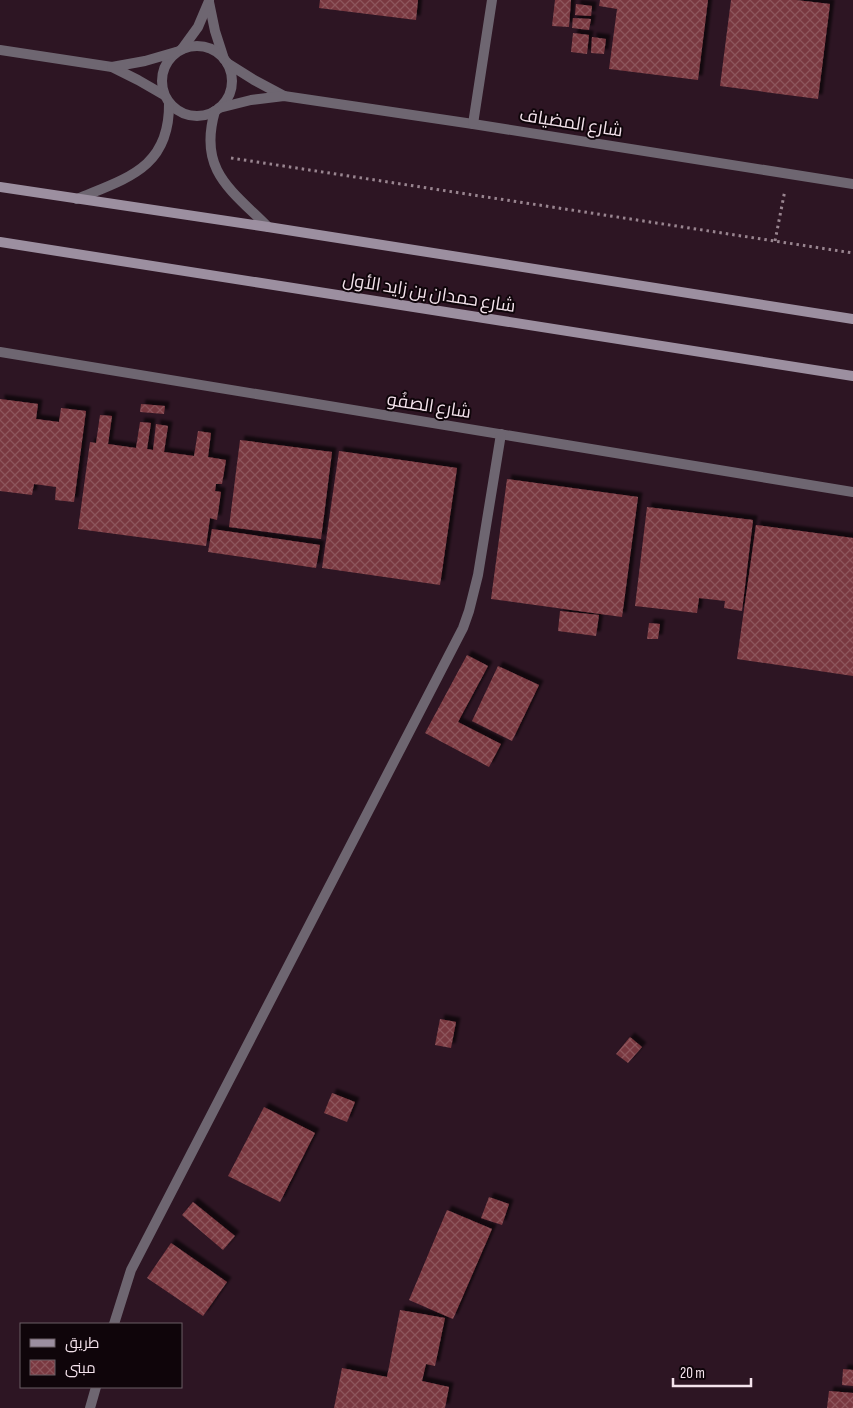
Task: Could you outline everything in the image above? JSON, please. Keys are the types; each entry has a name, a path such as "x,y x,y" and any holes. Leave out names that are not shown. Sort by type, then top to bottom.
{"main road":[{"path":"0,187 268,226 853,319"},
{"name":"شارع حمدان بن زايد الأول","path":"0,242 853,376"}],"street":[{"path":"473,124 492,0"},
{"path":"77,199 134,174 145,166 162,144 170,118 167,99 162,86 162,76 167,62 180,51 198,27 209,1"},
{"path":"0,50 112,67 138,80 167,99 177,110 196,116 205,115 217,110 225,102 232,86 230,70 215,31 209,1"},
{"path":"112,67 145,61 190,47 200,46 218,53 225,61"},
{"name":"شارع المضياف","path":"225,61 254,80 284,96"},
{"name":"شارع المضياف","path":"217,110 251,100 284,96 853,184"},
{"path":"217,110 211,125 209,144 214,167 230,189 268,226"},
{"name":"شارع الصفُو","path":"0,352 853,492"},
{"path":"114,1323 132,1270 463,628 478,576 501,434"},
{"path":"90,1408 96,1388"}],"path":[{"path":"211,154 853,253"},
{"path":"775,241 788,173"}],"building":[{"path":"320,0 418,0 416,20 319,8"},
{"path":"555,0 571,0 569,27 552,26"},
{"path":"600,0 708,0 698,80 609,69 617,9 599,6"},
{"path":"731,0 796,0 830,4 818,99 720,86"},
{"path":"576,4 592,6 591,16 575,15"},
{"path":"573,18 591,19 589,30 572,28"},
{"path":"573,33 589,35 587,54 571,52"},
{"path":"592,37 606,39 604,54 591,53"},
{"path":"0,399 38,404 36,419 59,422 61,408 86,411 74,502 55,500 56,487 34,484 32,495 0,491"},
{"path":"141,404 165,406 164,414 140,412"},
{"path":"100,415 112,416 108,444 136,448 140,422 151,423 147,449 153,450 156,424 168,426 164,452 194,456 198,431 211,433 208,457 226,460 222,484 216,484 215,491 221,492 217,520 210,518 206,546 78,529 90,442 96,443"},
{"path":"240,440 332,452 321,539 229,527"},
{"path":"339,451 457,468 440,585 322,568"},
{"path":"507,479 638,497 622,617 491,599"},
{"path":"647,507 753,520 742,611 724,608 725,601 699,598 697,613 635,606"},
{"path":"756,525 853,538 853,676 737,659"},
{"path":"212,529 320,545 316,568 208,552"},
{"path":"560,611 599,615 596,636 558,631"},
{"path":"649,623 660,624 658,639 647,639"},
{"path":"467,655 488,666 458,722 501,744 489,767 425,733"},
{"path":"498,666 539,685 512,741 472,721"},
{"path":"440,1019 456,1022 451,1048 435,1045"},
{"path":"630,1037 642,1047 628,1063 616,1054"},
{"path":"332,1093 355,1102 347,1122 324,1113"},
{"path":"264,1107 315,1133 280,1202 228,1176"},
{"path":"489,1197 509,1204 502,1225 481,1218"},
{"path":"193,1202 235,1236 223,1250 182,1215"},
{"path":"447,1210 492,1229 453,1319 409,1300"},
{"path":"171,1243 227,1282 203,1316 147,1278"},
{"path":"400,1310 445,1318 435,1366 426,1364 422,1381 449,1387 445,1408 334,1408 342,1368 387,1377"},
{"path":"843,1369 853,1370 853,1386 842,1385"},
{"path":"829,1391 853,1393 853,1408 827,1408"}]}
